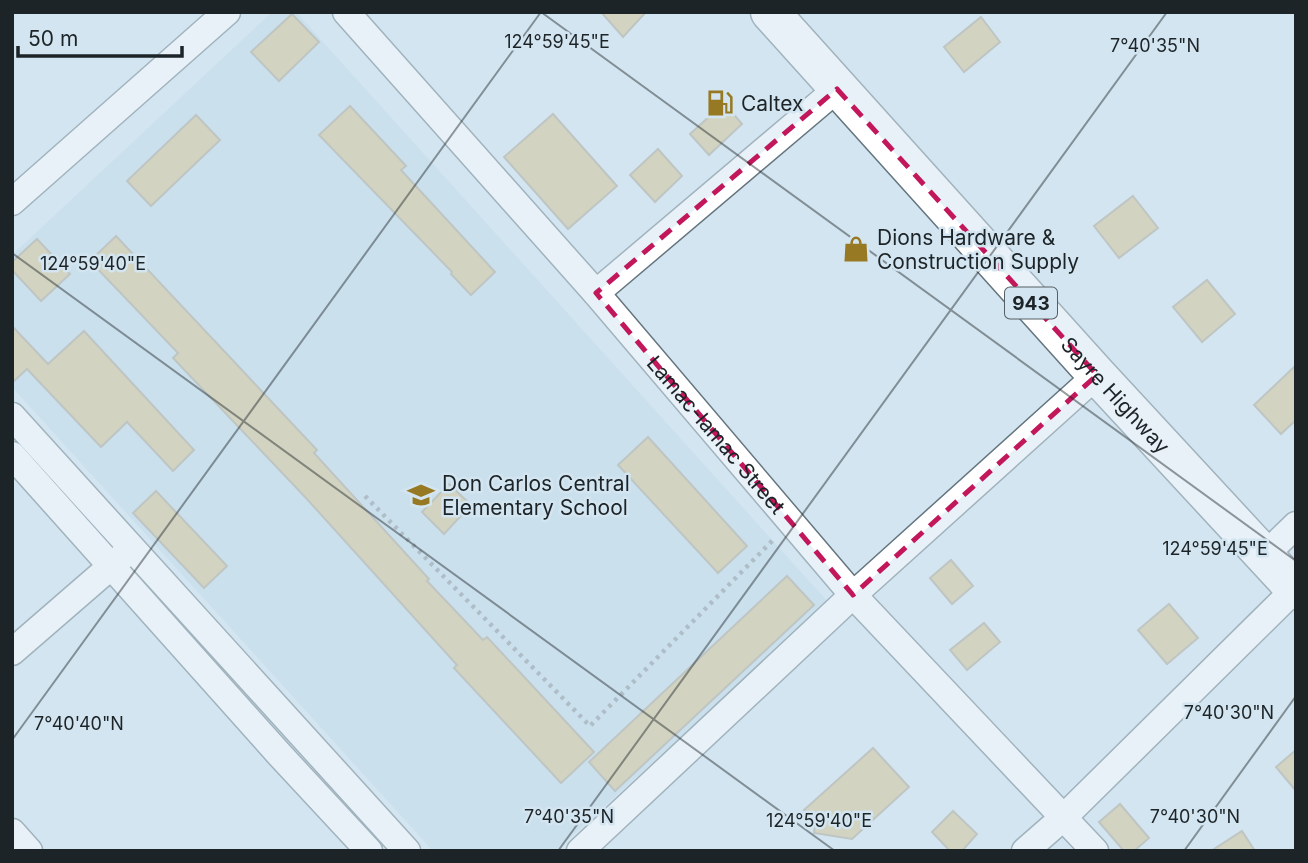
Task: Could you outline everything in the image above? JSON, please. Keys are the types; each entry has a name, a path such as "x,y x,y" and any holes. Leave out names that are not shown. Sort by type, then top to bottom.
{"highway":[{"name":"Sayre Highway","path":"770,12 837,89 1295,590"}],"street":[{"path":"12,202 227,12"},
{"name":"Lamac-lamac Street","path":"345,12 596,293 853,595 1095,851"},
{"path":"596,293 837,89"},
{"path":"580,851 853,595 1097,375"},
{"path":"12,416 134,547 407,851"},
{"path":"12,456 369,851"},
{"path":"1264,556 1296,525"},
{"path":"12,652 134,547"},
{"path":"1025,851 1065,817 1295,590"},
{"path":"12,832 30,851"}],"path":[{"path":"365,496 590,726 790,522"}],"highlighted area":[{"path":"837,89 1097,375 853,595 596,293"}],"shaded area":[{"name":"Don Carlos Central Elementary School","path":"272,12 296,12 829,603 555,851 433,851 12,387 12,255"}],"building":[{"path":"601,12 646,12 623,37"},
{"path":"292,14 319,42 279,81 251,52"},
{"path":"981,17 1000,42 964,72 944,47"},
{"path":"724,103 742,124 709,155 690,134"},
{"path":"350,106 406,166 401,170 495,272 471,295 319,135"},
{"path":"553,114 617,186 568,229 504,157"},
{"path":"196,115 220,140 151,206 127,181"},
{"path":"658,149 682,176 655,202 630,175"},
{"path":"1133,196 1158,228 1119,258 1094,226"},
{"path":"116,236 317,450 314,453 429,579 427,581 483,640 487,637 594,752 561,783 454,668 457,665 306,498 173,358 178,353 90,261"},
{"path":"37,239 70,274 41,301 12,270 12,262"},
{"path":"1207,280 1235,314 1202,342 1173,307"},
{"path":"12,326 48,364 84,331 194,450 173,471 127,422 101,447 27,369 12,383"},
{"path":"1296,365 1296,420 1281,434 1254,405"},
{"path":"648,437 747,546 718,573 618,465"},
{"path":"449,484 471,505 444,534 422,512"},
{"path":"156,491 227,566 204,588 133,513"},
{"path":"951,560 973,586 952,604 930,578"},
{"path":"787,576 814,605 615,791 589,762"},
{"path":"1169,604 1198,638 1167,664 1138,630"},
{"path":"984,623 1000,642 967,670 950,650"},
{"path":"873,748 909,787 852,839 814,833 816,816 804,810"},
{"path":"1296,750 1296,791 1276,767"},
{"path":"1120,804 1149,838 1134,851 1124,851 1099,822"},
{"path":"953,811 977,834 962,851 950,851 932,832"},
{"path":"1242,831 1255,851 1211,851"}],"place":[{"name":"Caltex","path":"720,103"},
{"name":"Dions Hardware & Construction Supply","path":"856,249"},
{"name":"Don Carlos Central Elementary School","path":"421,495"}]}
